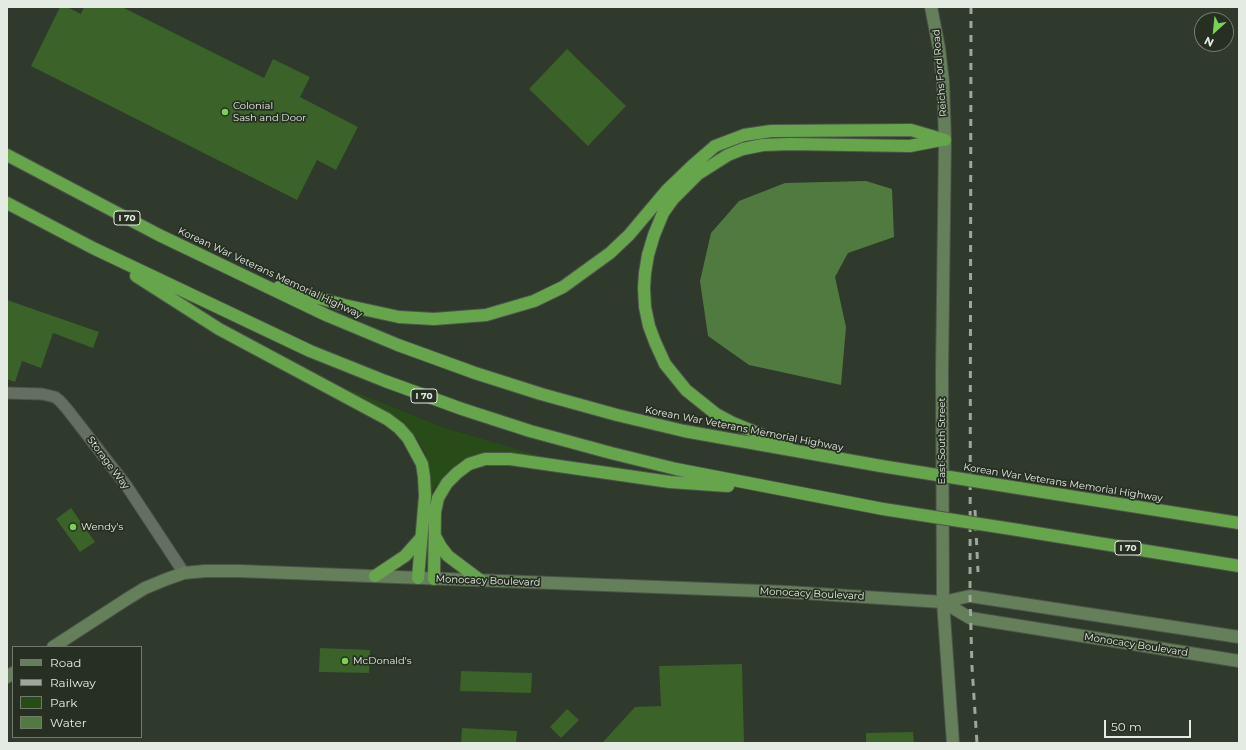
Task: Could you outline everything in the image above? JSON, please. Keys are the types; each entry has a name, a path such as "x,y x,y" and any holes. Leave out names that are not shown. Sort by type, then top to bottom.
{"highway":[{"path":"248,278 344,305 400,317 434,319 486,315 534,301 563,287 610,253 629,235 667,190 715,146 744,135 770,131 911,130 945,140"},
{"path":"810,455 733,423 716,414 686,390 665,364 649,326 645,307 644,288 648,255 663,214 673,199 698,174 728,155 743,149 762,145 790,144 910,146 945,140"},
{"name":"Korean War Veterans Memorial Highway","path":"7,155 159,235 326,315 398,345 475,373 534,391 617,415 684,431 810,455 1239,523"},
{"name":"I 70","path":"7,203 93,248 310,351 384,381 462,409 530,430 611,453 775,489 883,509 1239,566"},
{"path":"93,248 219,329 387,419 399,428 408,438 422,464 424,477 425,496 418,578"},
{"path":"434,579 435,512 438,498 447,483 457,473 469,464 485,459 510,460 670,482 775,489"},
{"path":"434,535 448,556 480,580"},
{"path":"375,576 405,556 421,538"}],"main road":[{"name":"Reichs Ford Road","path":"931,7 940,48 945,140"},
{"name":"East South Street","path":"945,140 942,374 943,602 953,743"},
{"name":"Monocacy Boulevard","path":"55,646 126,599 167,579 184,573 239,570 787,592 943,602 970,596 1239,637"},
{"name":"Monocacy Boulevard","path":"943,602 970,618 1239,661"}],"street":[{"name":"Storage Way","path":"7,393 42,394 60,401 126,485 184,573"}],"green space":[{"path":"343,387 442,427 546,458 510,452 485,453 465,459 456,465 433,489 429,523 427,523 431,484 426,454 417,438 403,424 385,411"}],"water":[{"path":"866,181 892,189 894,237 848,253 835,277 846,327 841,385 749,365 708,336 700,281 711,233 739,201 785,183"}],"building":[{"name":"Colonial Sash and Door","path":"60,7 67,7 81,14 84,7 122,7 264,78 273,59 310,77 300,97 358,127 336,170 317,160 297,200 31,66"},
{"path":"567,49 626,106 588,146 529,89"},
{"path":"7,300 99,332 93,348 53,333 41,368 22,361 15,382 7,379"},
{"name":"Wendy's","path":"71,508 95,542 80,552 56,519"},
{"name":"McDonald's","path":"320,648 370,650 369,673 319,672"},
{"path":"742,664 744,743 602,743 635,707 661,706 659,666"},
{"path":"461,671 532,673 531,693 460,691"},
{"path":"567,709 579,720 561,738 550,727"},
{"path":"462,728 517,731 516,743 461,743"},
{"path":"913,732 914,743 866,743 866,733"}],"railway":[{"path":"971,7 970,596 972,667 977,743"},
{"path":"975,510 978,572"}],"place":[{"name":"Colonial Sash and Door","path":"225,112"},
{"name":"Wendy's","path":"73,527"},
{"name":"McDonald's","path":"345,661"}]}
